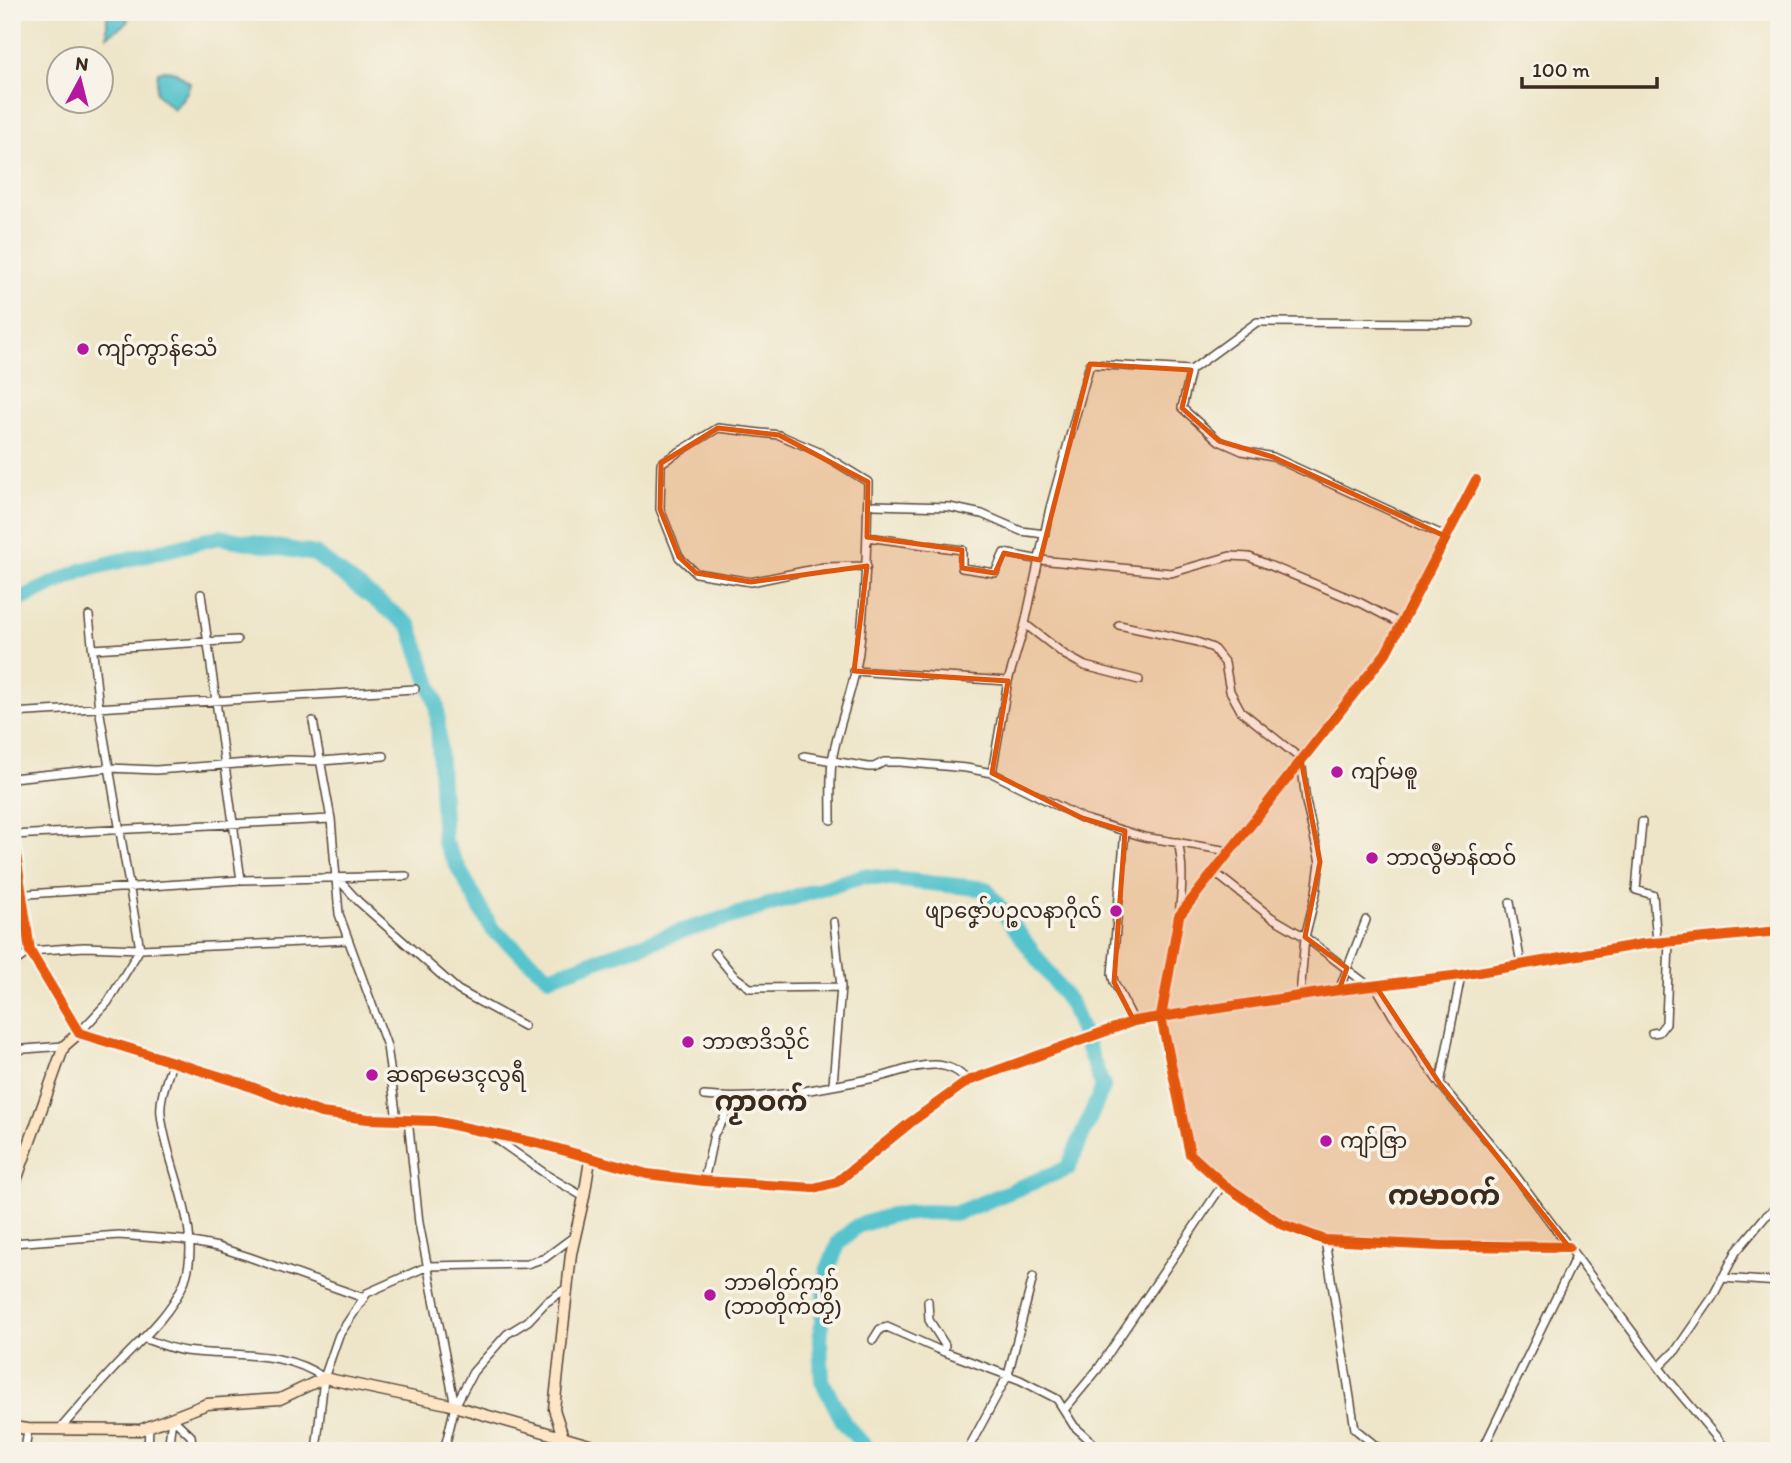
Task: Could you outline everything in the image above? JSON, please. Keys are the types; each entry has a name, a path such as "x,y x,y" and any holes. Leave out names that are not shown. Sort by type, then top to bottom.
{"street":[{"path":"992,773 1008,681 1025,624 1050,508 1090,364 1191,370 1257,322 1470,323"},
{"path":"1191,370 1182,408 1219,440 1242,451 1273,457 1447,537"},
{"path":"831,820 832,761 854,671 864,614 867,566 868,482 819,452 779,435 718,428 661,463 660,509 679,557 696,573 751,582 824,567 867,566"},
{"path":"1179,916 1386,653 1476,480"},
{"path":"874,505 949,507 982,514 1021,531 1045,534"},
{"path":"867,537 962,550 962,568 995,573 1004,553 1040,560 1171,573 1230,556 1249,557 1361,603 1401,624"},
{"path":"201,594 241,880"},
{"path":"12,1196 64,1046 108,1002 140,948 99,708 89,616"},
{"path":"1025,624 1065,655 1085,666 1139,680"},
{"path":"1119,625 1194,641 1213,648 1225,663 1230,691 1241,710 1301,760 1306,802 1320,862 1316,893 1305,937 1300,996"},
{"path":"93,649 237,640"},
{"path":"854,671 1008,681"},
{"path":"12,713 415,689"},
{"path":"313,721 331,819 339,914 387,1046 455,1406"},
{"path":"12,778 109,768 156,770 384,756"},
{"path":"804,756 874,767 884,762 937,765 992,773 1082,818 1125,831 1229,851"},
{"path":"331,819 13,832 18,894 30,951 79,1033 242,1083 321,1114 435,1121 541,1144 647,1174 704,1181 814,1188 836,1182 968,1081 1134,1021 1372,985 1461,975 1657,942 1779,931"},
{"path":"1642,822 1636,890 1653,895 1657,942"},
{"path":"1125,831 1112,974 1134,1021"},
{"path":"1178,842 1182,860 1179,916 1161,1017 1190,1154 1223,1184 1281,1224 1325,1240 1440,1246 1569,1247"},
{"path":"1214,872 1271,917 1305,937 1372,985 1440,1084 1504,1160 1694,1413 1728,1451"},
{"path":"18,894 241,880 406,876"},
{"path":"337,878 359,902 458,990 524,1026"},
{"path":"1510,902 1521,964"},
{"path":"1339,990 1366,920"},
{"path":"833,1084 841,987 834,922"},
{"path":"12,938 30,951"},
{"path":"12,964 30,951 84,947 140,948 348,940"},
{"path":"1652,1033 1659,1032 1666,1023 1669,941"},
{"path":"715,953 733,975 750,988 841,987"},
{"path":"1440,1084 1461,975"},
{"path":"12,1050 64,1046"},
{"path":"60,1429 144,1338 183,1286 190,1242 184,1204 160,1111 172,1062"},
{"path":"704,1096 729,1099 786,1093 890,1075 925,1065 947,1066 968,1081"},
{"path":"704,1181 714,1134 724,1119 729,1099"},
{"path":"486,1132 550,1177 584,1197"},
{"path":"563,1437 554,1409 571,1254 590,1160"},
{"path":"1064,1410 1098,1369 1223,1184"},
{"path":"1659,1367 1676,1350 1712,1298 1736,1252 1777,1210"},
{"path":"316,1451 324,1378 339,1335 367,1293 428,1266 527,1264 545,1258 576,1234"},
{"path":"12,1243 119,1235 190,1242 218,1247 364,1298"},
{"path":"1325,1240 1355,1429 1382,1451"},
{"path":"1482,1451 1576,1256"},
{"path":"967,1451 1008,1375 1033,1277"},
{"path":"1722,1278 1779,1282"},
{"path":"444,1451 455,1406 473,1372 507,1334 528,1321 545,1303 567,1288"},
{"path":"928,1301 929,1320 945,1345 944,1352"},
{"path":"873,1340 880,1329 887,1327 944,1352 1008,1375 1057,1399 1074,1426 1102,1451"},
{"path":"144,1338 184,1351 231,1353 286,1361 310,1368 324,1378 455,1406 610,1451"},
{"path":"12,1427 139,1430 207,1404 280,1399 324,1378"},
{"path":"168,1451 172,1418"},
{"path":"172,1418 191,1436 193,1451"},
{"path":"148,1451 149,1426"},
{"path":"25,1451 28,1429"}],"highlighted area":[{"path":"1090,364 1191,370 1182,408 1219,441 1273,457 1447,537 1386,653 1301,759 1320,862 1305,937 1347,968 1339,990 1375,985 1440,1084 1569,1247 1325,1240 1281,1224 1223,1184 1190,1154 1161,1017 1134,1021 1114,982 1125,831 1082,818 992,773 1008,681 854,671 867,566 751,582 696,573 679,557 660,509 661,463 718,428 779,435 868,482 867,537 962,550 962,568 995,573 1004,553 1040,560"}],"water":[{"path":"107,12 129,12 127,23 107,36"},
{"path":"158,72 176,72 190,83 174,110 156,93"}],"waterway":[{"path":"12,603 83,570 219,537 315,554 410,626 437,706 444,842 492,929 549,977 679,932 864,876 986,889 1071,1004 1103,1087 1068,1168 957,1213 891,1215 857,1226 839,1242 827,1271 820,1341 822,1381 844,1423 869,1451"}],"cycle path":[{"path":"1476,480 1386,653 1179,916 1161,1017 1190,1154 1223,1184 1281,1224 1325,1240 1440,1246 1569,1247"},
{"path":"12,827 30,951 79,1033 241,1083 321,1113 368,1119 435,1121 541,1144 647,1174 704,1181 814,1188 837,1182 911,1122 968,1081 1134,1021 1339,990 1461,975 1643,944 1779,931"}],"place":[{"name":"ကျာ်ကွာန်သေံ","path":"83,349"},
{"name":"ကျာ်မၜူ","path":"1337,772"},
{"name":"ဘာလွဳမာန်ထဝ်","path":"1372,858"},
{"name":"ဖျာဇၞော်ပဉ္စလနာဂိုလ်","path":"1116,911"},
{"name":"ဘာဇာဒိသိုင်","path":"688,1042"},
{"name":"ဆရာမေဒၚလွရီ","path":"372,1075"},
{"name":"ကျာ်ဇြာ","path":"1326,1141"},
{"name":"ဘာဓါတ်ကျာ် (ဘာတိုက်တၟိ)","path":"710,1295"}],"district":[{"name":"ကၟာဝက်","path":"761,1101"},
{"name":"ကမာဝက်","path":"1444,1195"}]}
